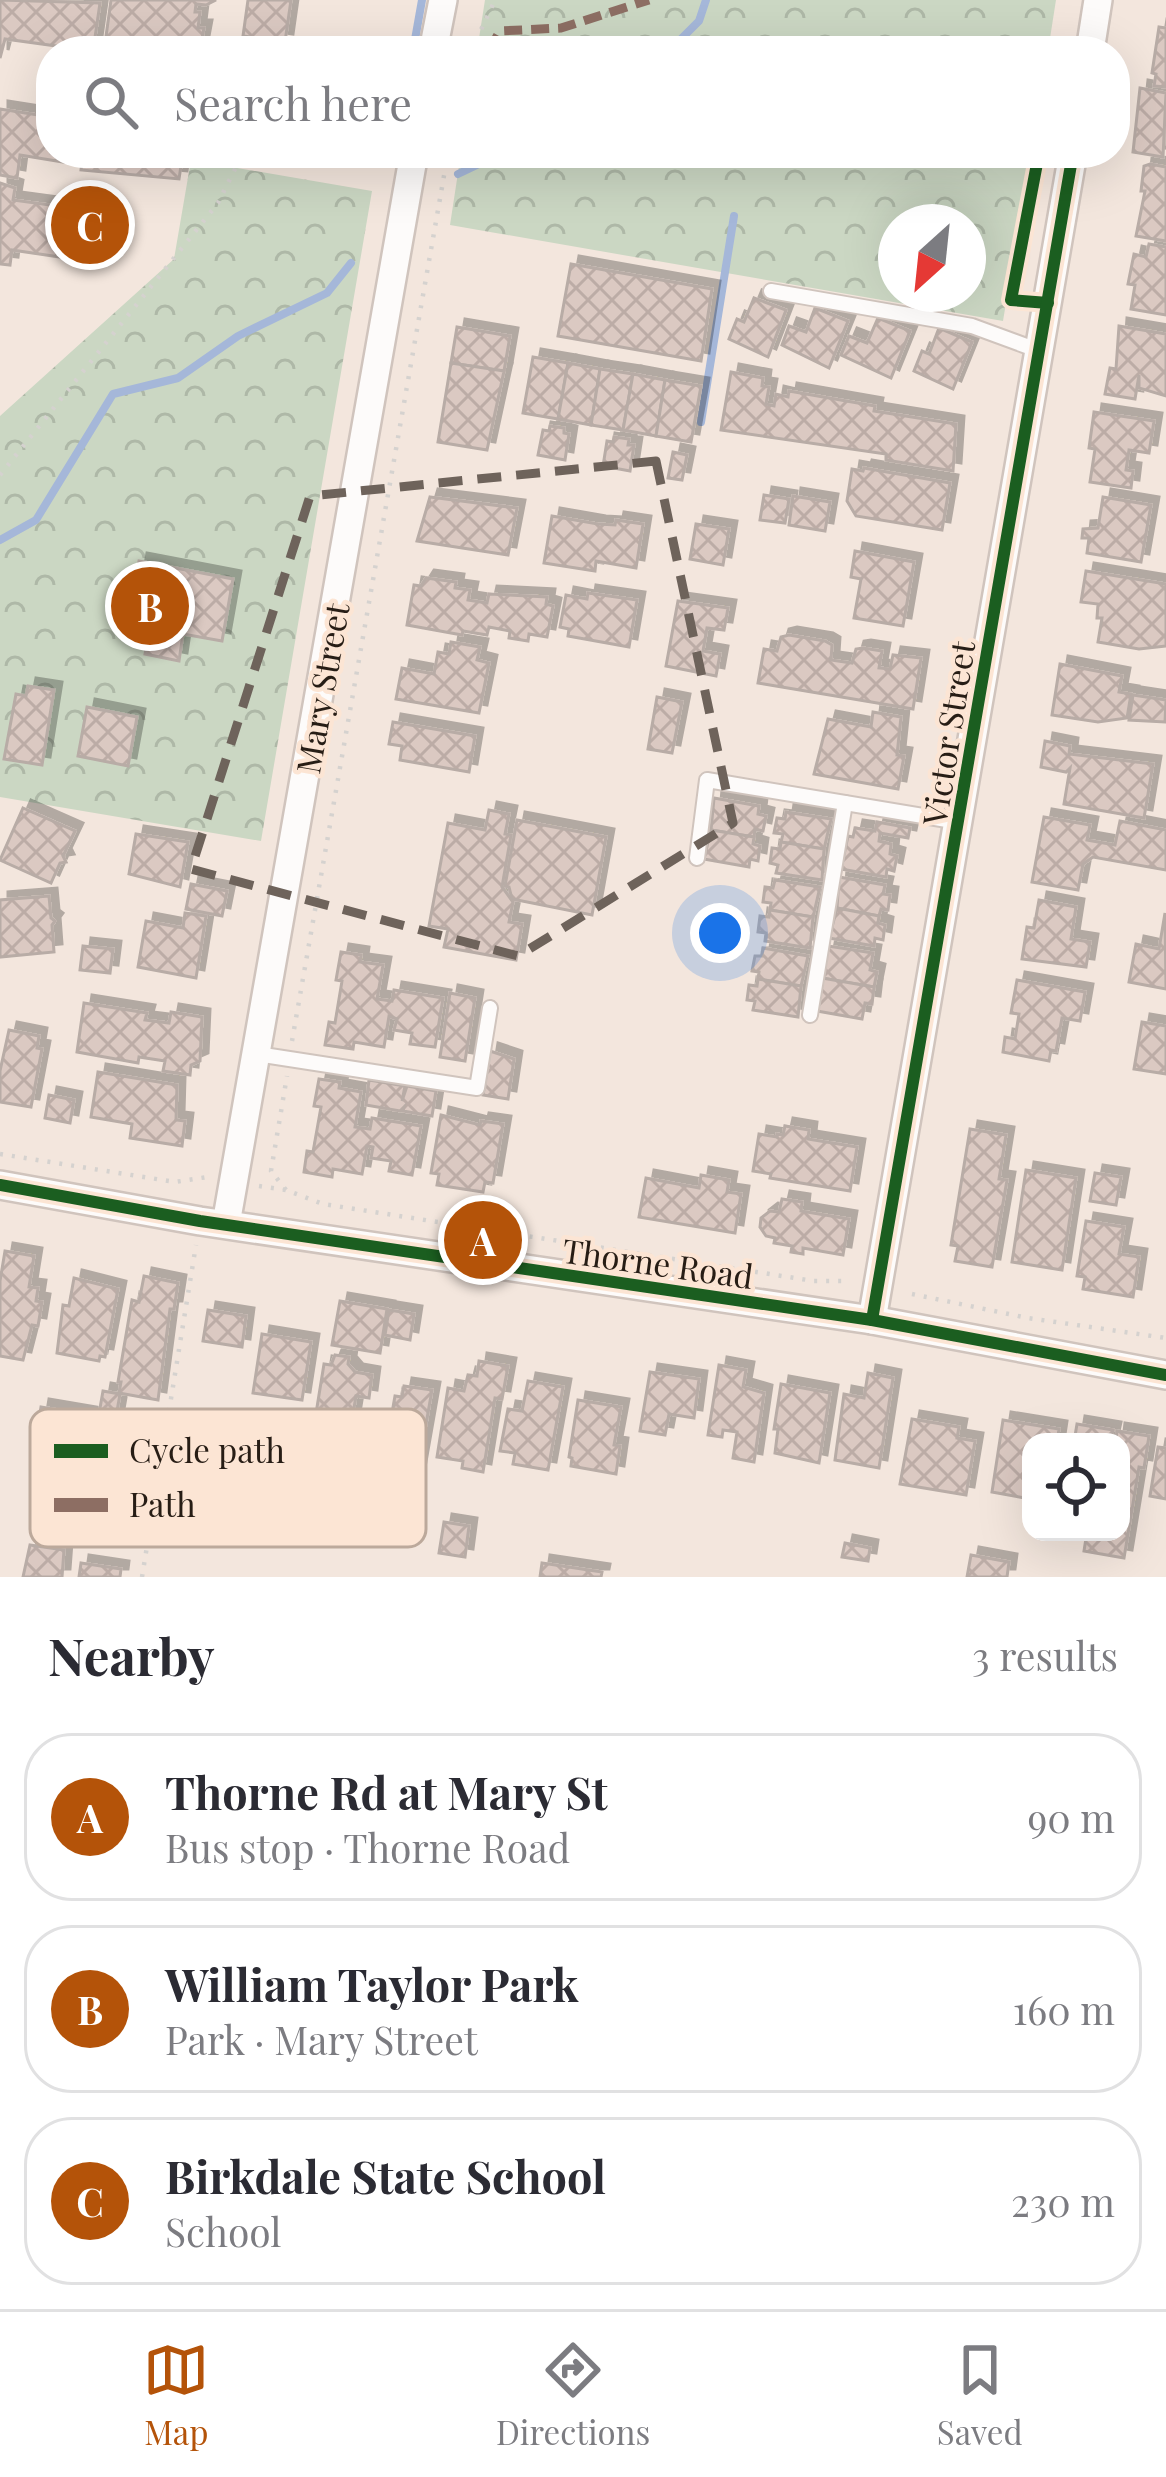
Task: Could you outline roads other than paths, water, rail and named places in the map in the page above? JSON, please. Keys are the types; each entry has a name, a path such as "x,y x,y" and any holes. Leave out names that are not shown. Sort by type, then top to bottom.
{"street":[{"path":"436,36 442,0"},
{"path":"1092,36 1098,0"},
{"name":"Mary Street","path":"213,1222 257,1054 411,168"},
{"name":"Victor Street","path":"872,1320 1070,168"},
{"name":"Thorne Road","path":"0,1185 213,1222 872,1320 1166,1375"}],"lane":[{"path":"771,291 972,326 1040,351"},
{"path":"697,858 707,780 959,822"},
{"path":"810,1015 845,803"},
{"path":"257,1054 477,1088 490,1008"}],"waterway":[{"path":"416,36 422,0"},
{"path":"684,36 699,21 706,0"},
{"path":"458,174 471,168"},
{"path":"701,422 734,216"},
{"path":"0,540 36,520 113,394 178,378 238,336 327,293 351,263"}],"place":[{"name":"Birkdale State School","path":"90,225"},
{"name":"William Taylor Park","path":"150,606"},
{"name":"Thorne Rd at Mary St","path":"483,1240"}]}
